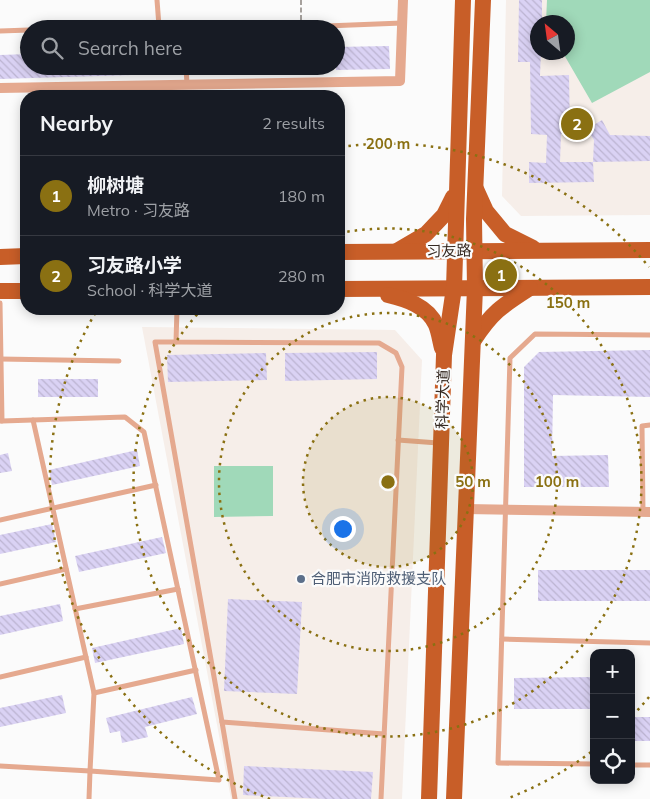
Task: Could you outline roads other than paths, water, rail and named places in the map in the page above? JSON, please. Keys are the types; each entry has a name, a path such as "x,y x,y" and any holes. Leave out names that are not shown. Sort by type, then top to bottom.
{"main road":[{"name":"科学大道","path":"429,799 444,355 454,288 464,0"},
{"name":"科学大道","path":"454,799 475,288 475,187 483,0"},
{"path":"475,187 486,211 504,234 537,250"},
{"path":"396,252 426,234 444,215 456,190"},
{"name":"习友路","path":"345,252 650,250"},
{"path":"0,257 20,256"},
{"path":"345,289 650,287"},
{"path":"473,342 487,320 501,306 531,288"},
{"path":"364,289 408,300 429,315 436,324 444,355"},
{"path":"0,291 20,291"}],"street":[{"path":"0,88 400,81 403,0"},
{"path":"466,509 646,512"}],"lane":[{"path":"157,0 159,20"},
{"path":"345,25 402,23"},
{"path":"0,31 20,30"},
{"path":"186,75 187,85"},
{"path":"0,303 1,421 125,417 144,432 219,780 0,766"},
{"path":"176,342 177,315"},
{"path":"590,764 498,763 510,358 535,334 650,334"},
{"path":"235,799 155,342 378,343 396,352 402,367 381,799"},
{"path":"0,359 119,361"},
{"path":"33,420 94,692 89,799"},
{"path":"646,512 642,426 650,426"},
{"path":"398,440 441,443"},
{"path":"0,520 156,485"},
{"path":"0,584 66,569"},
{"path":"75,609 178,589"},
{"path":"502,638 650,643"},
{"path":"0,677 86,657"},
{"path":"94,692 196,670"},
{"path":"222,722 384,734"},
{"path":"635,765 650,765"}],"place":[{"name":"习友路小学","path":"577,124"},
{"name":"柳树塘","path":"501,275"},
{"name":"合肥市消防救援支队","path":"301,579"}]}
